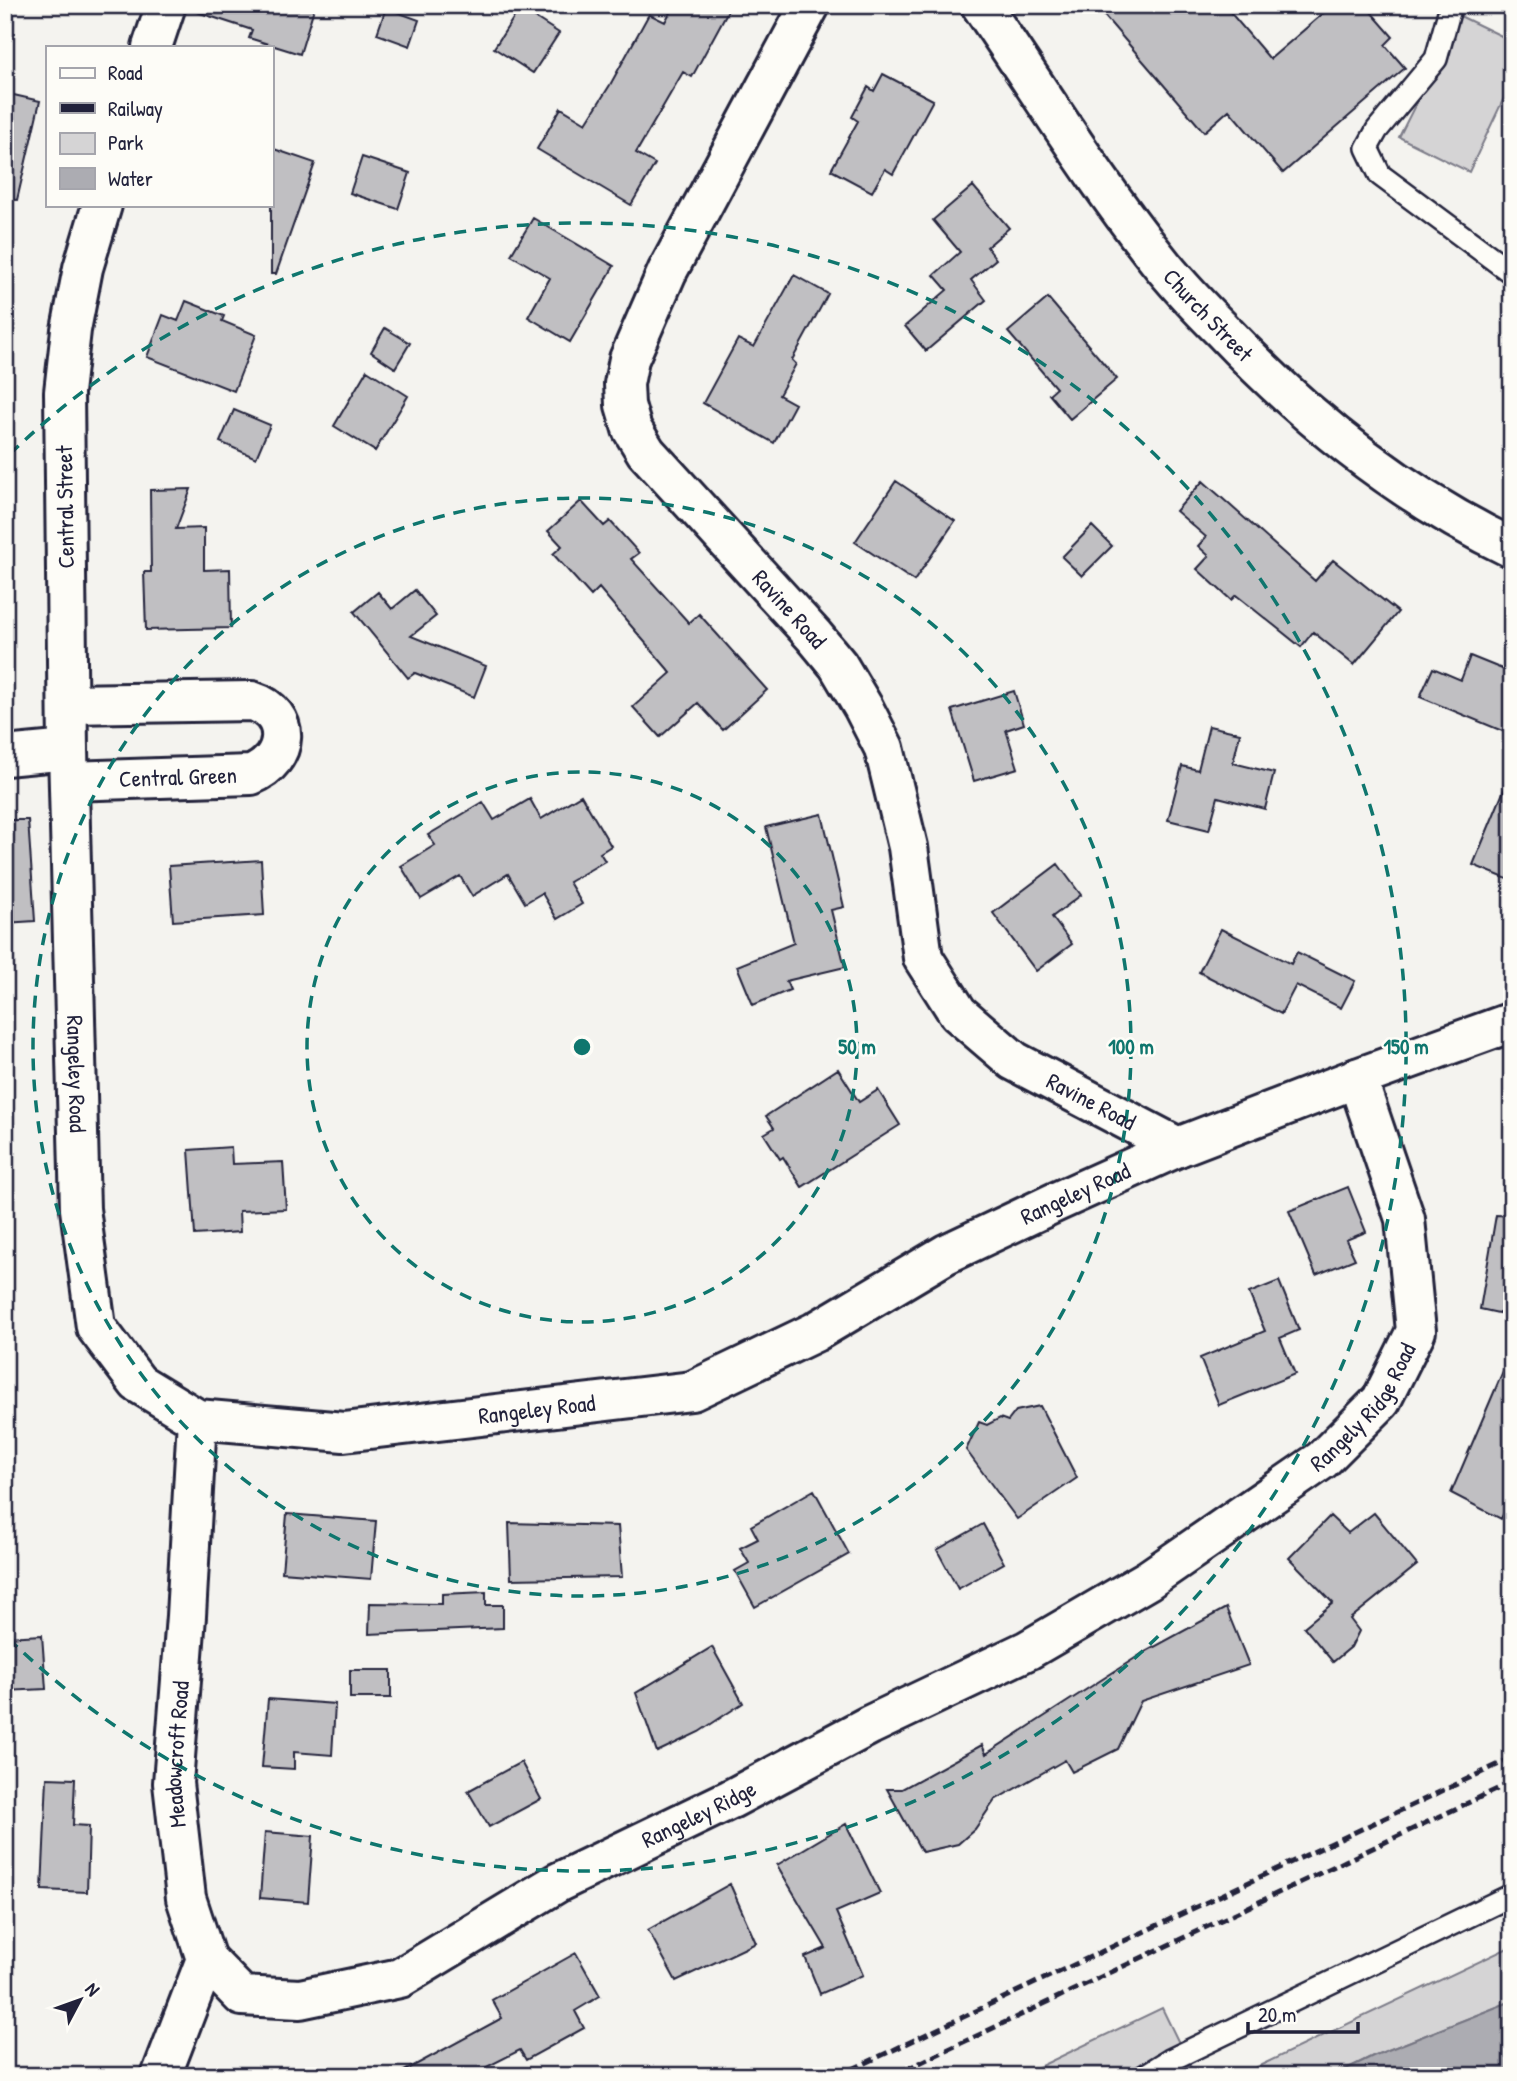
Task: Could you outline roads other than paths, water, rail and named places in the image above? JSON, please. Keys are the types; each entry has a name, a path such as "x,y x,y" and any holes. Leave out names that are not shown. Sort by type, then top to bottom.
{"street":[{"path":"152,46 166,5"},
{"name":"Ravine Road","path":"810,5 667,272 629,359 624,384 625,405 632,429 655,462 814,636 838,665 863,707 884,748 908,847 923,958 958,1013 1014,1061 1178,1147"},
{"name":"Church Street","path":"981,5 1115,203 1164,268 1242,351 1293,400 1389,478 1512,548"},
{"name":"Central Street","path":"69,766 64,392 80,280 102,206"},
{"name":"Central Green","path":"68,704 252,701 263,705 276,717 281,738 277,756 261,771 251,775 69,766"},
{"path":"5,756 69,766"},
{"name":"Rangeley Road","path":"69,766 80,1209 96,1327 138,1383 197,1419 344,1432 692,1391 815,1332 946,1254 1178,1147 1512,1022"},
{"name":"Rangely Ridge Road","path":"1187,1554 1322,1460 1381,1401 1416,1331 1405,1219 1357,1078"},
{"name":"Meadowcroft Road","path":"197,1419 173,1783 186,1899 206,1958"},
{"name":"Rangeley Ridge","path":"206,1958 242,1996 300,1999 400,1978 557,1883 732,1799 870,1726 1028,1650 1187,1554"},
{"path":"161,2076 206,1958"}],"lane":[{"path":"1451,5 1436,59 1377,130 1367,148 1380,175 1512,273"},
{"path":"1144,2076 1170,2060 1512,1895"}],"water":[{"path":"1512,2001 1512,2076 1332,2076 1373,2056"}],"railway":[{"path":"838,2076 1512,1758"},
{"path":"892,2076 1512,1782"}]}
